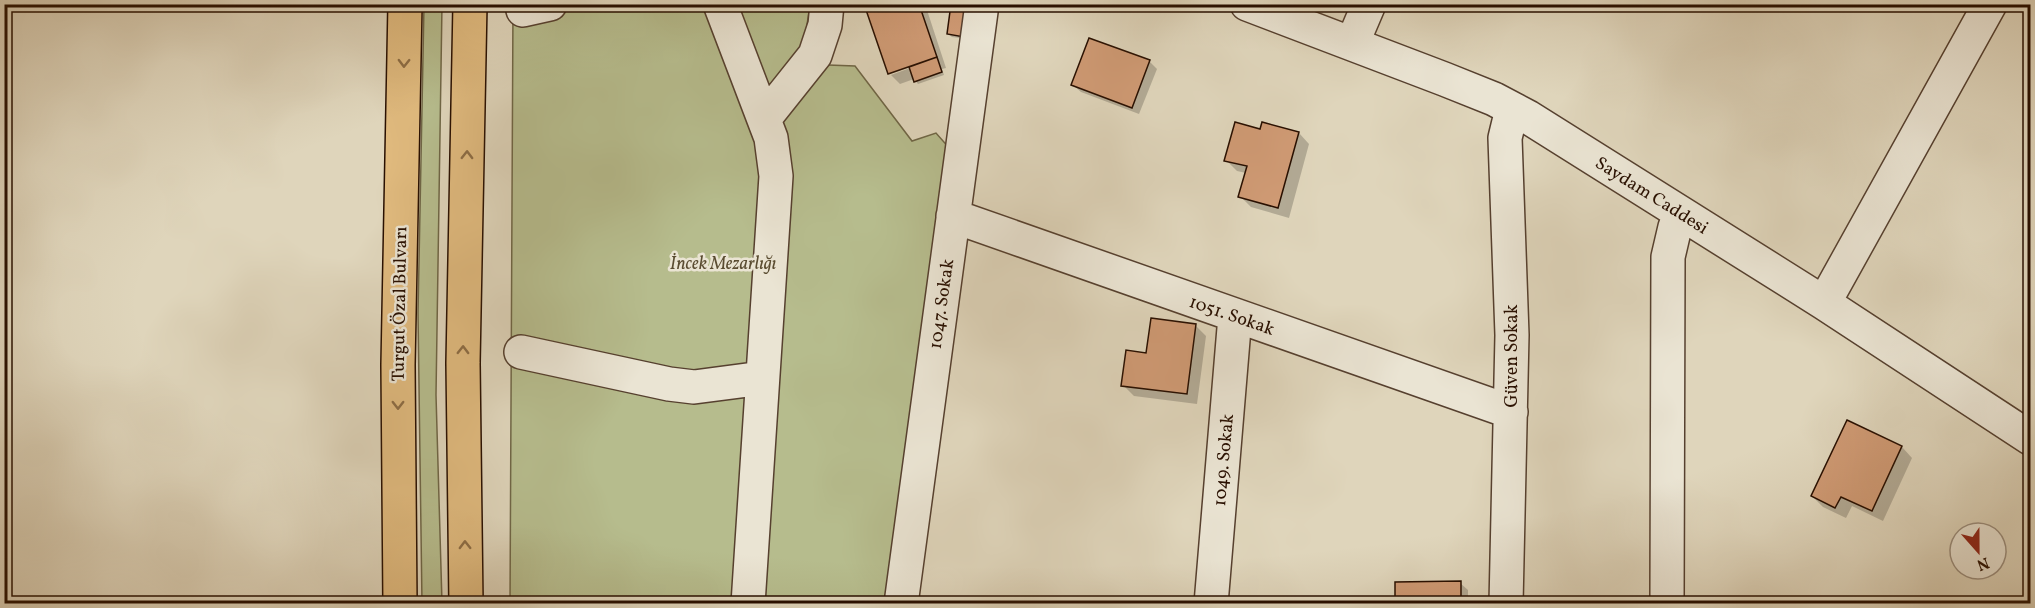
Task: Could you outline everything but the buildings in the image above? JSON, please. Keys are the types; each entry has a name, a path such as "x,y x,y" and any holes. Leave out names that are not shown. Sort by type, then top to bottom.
{"main road":[{"name":"Turgut Özal Bulvarı","path":"400,603 398,365 405,4"},
{"path":"466,603 463,363 470,4"}],"street":[{"path":"720,4 764,119 775,156 776,176 748,603"},
{"path":"764,119 815,55 825,25 827,4"},
{"name":"1047. Sokak","path":"901,603 982,4"},
{"name":"Saydam Caddesi","path":"1246,4 1494,99 1824,303 2031,438"},
{"path":"1352,44 1369,4"},
{"path":"1824,303 1990,4"},
{"name":"Güven Sokak","path":"1506,603 1512,335 1505,138 1512,109"},
{"path":"1667,603 1668,257 1675,226 1683,215"},
{"name":"1051. Sokak","path":"953,216 1511,412"},
{"name":"1049. Sokak","path":"1211,603 1235,316"},
{"path":"521,352 669,384 694,387 762,378"}],"green space":[{"path":"442,4 436,395 442,603 422,604 418,313 424,5"},
{"name":"İncek Mezarlığı","path":"513,5 810,5 801,64 855,66 912,141 936,133 951,150 888,603 510,604"}]}
